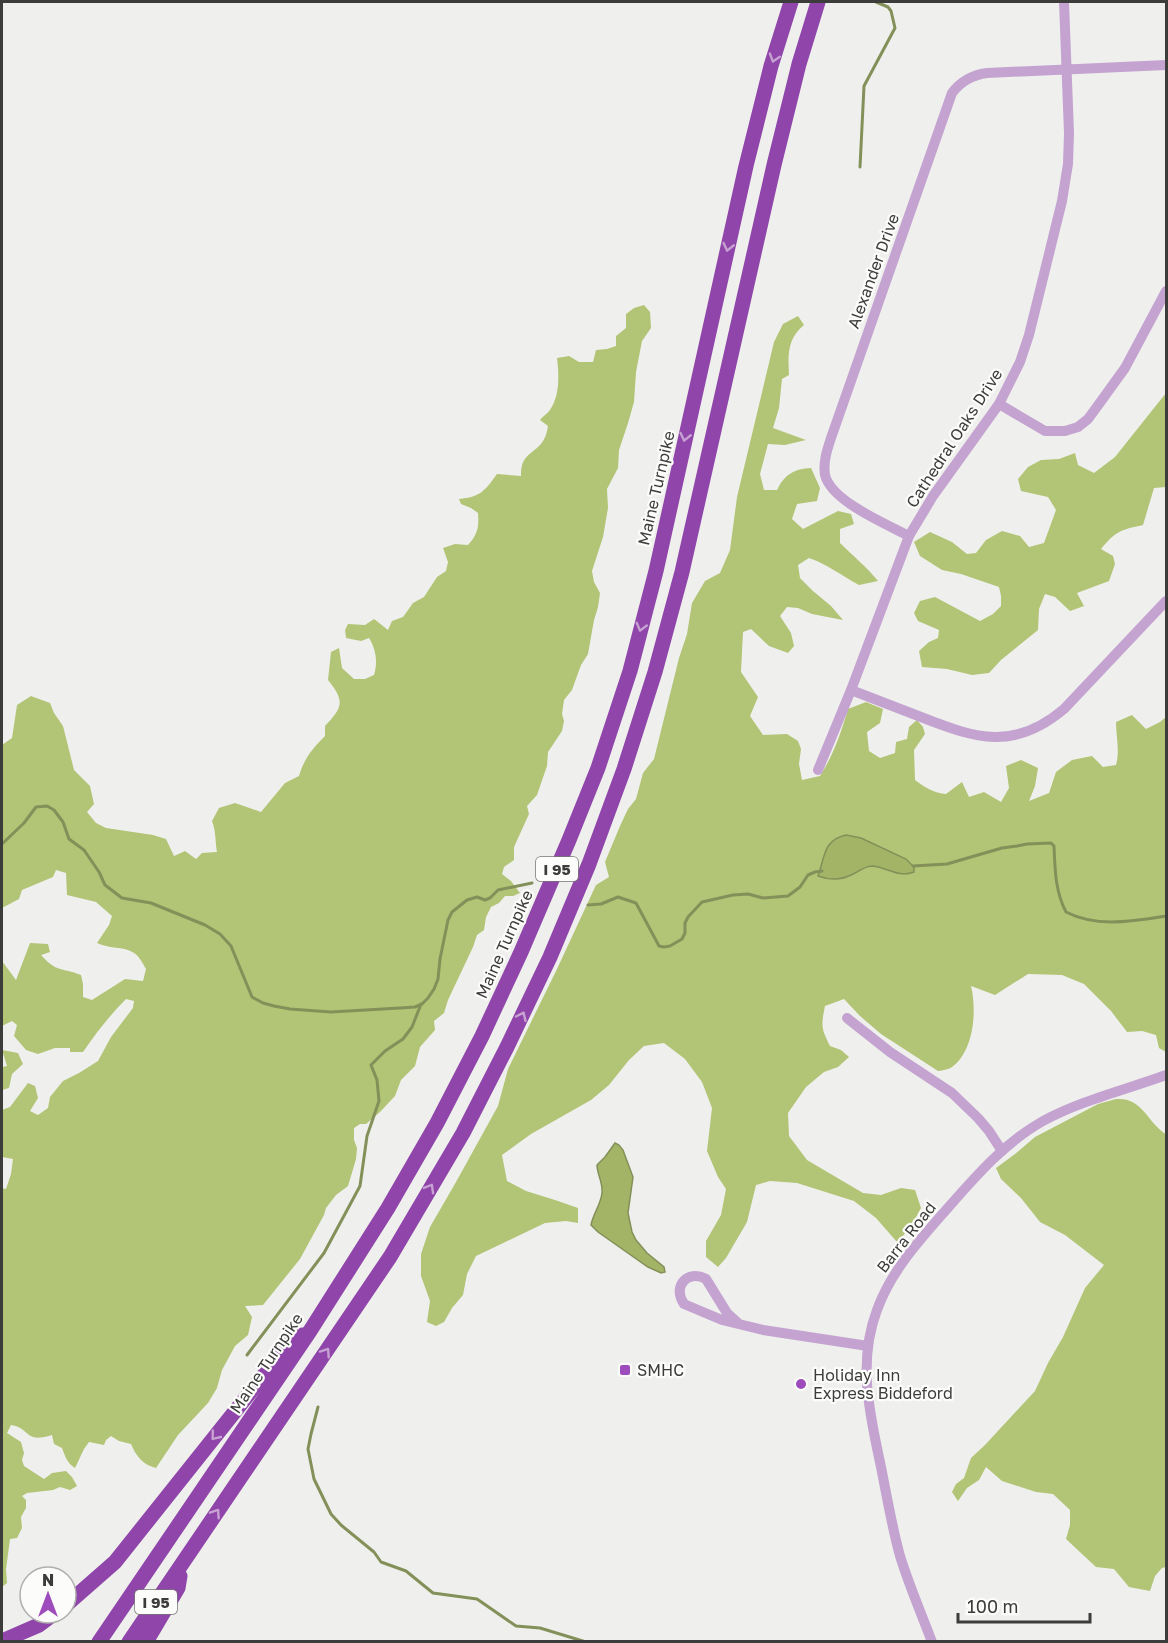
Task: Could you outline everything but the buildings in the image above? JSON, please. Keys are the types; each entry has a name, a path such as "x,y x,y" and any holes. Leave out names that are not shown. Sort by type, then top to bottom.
{"highway":[{"name":"Maine Turnpike","path":"99,1641 310,1330 388,1208 437,1123 477,1046 530,932 569,840 598,768 630,671 656,571 746,166 771,66 791,2"},
{"name":"I 95","path":"129,1641 377,1277 457,1143 550,957 589,864 624,769 682,572 774,165 799,64 818,2"},
{"path":"78,1594 115,1562 291,1341 310,1330"},
{"path":"146,1641 178,1588 184,1562"},
{"path":"2,1641 37,1625"}],"street":[{"name":"Cathedral Oaks Drive","path":"818,770 909,536 928,503 999,404 1020,362 1029,336 1062,201 1068,153 1064,2"},
{"name":"Alexander Drive","path":"909,536 835,493 827,481 824,467 831,438 948,102 955,89 968,78 987,73 1167,65"},
{"path":"999,404 1045,431 1065,432 1078,427 1093,412 1125,368 1167,291"},
{"path":"851,690 968,734 999,737 1024,733 1045,723 1064,709 1167,601"},
{"path":"847,1018 890,1052 952,1092 984,1124 1002,1151"},
{"name":"Barra Road","path":"932,1641 906,1573 893,1528 869,1410 866,1371 868,1346 876,1311 896,1272 943,1214 1002,1151 1031,1129 1070,1108 1167,1075"},
{"path":"739,1324 728,1313 710,1283 697,1276 685,1280 679,1291 680,1297 689,1307 722,1320 763,1330 868,1346"},
{"path":"689,1307 705,1306 711,1300 713,1292 710,1283"}],"shaded area":[{"path":"644,305 650,312 651,328 642,341 636,372 634,402 619,450 618,468 607,489 608,508 603,537 592,571 594,582 600,593 588,654 581,665 572,690 564,700 562,731 548,752 547,766 537,795 527,806 529,814 514,847 514,860 504,867 502,874 520,893 505,896 491,907 486,917 484,930 477,935 444,1013 434,1021 435,1030 420,1047 415,1066 401,1080 395,1096 380,1112 366,1124 360,1124 354,1128 356,1159 348,1186 336,1195 326,1208 300,1259 263,1305 245,1306 252,1317 248,1335 235,1346 208,1403 178,1435 156,1468 140,1459 131,1444 111,1436 104,1445 89,1442 75,1468 68,1462 62,1448 54,1444 52,1435 32,1437 22,1429 11,1425 7,1433 21,1442 24,1466 44,1479 52,1473 66,1471 77,1486 70,1490 60,1487 22,1496 26,1500 26,1508 21,1517 22,1528 17,1538 10,1539 6,1569 7,1583 2,1587 2,1188 6,1189 13,1159 2,1157 2,1110 10,1107 28,1083 35,1086 38,1098 30,1111 38,1115 48,1108 50,1097 63,1081 98,1061 111,1037 133,1008 134,1001 126,999 114,1011 83,1052 70,1052 70,1048 55,1048 38,1054 26,1050 14,1036 17,1025 12,1021 2,1026 2,961 16,980 30,943 48,944 50,952 41,955 55,967 81,975 83,997 92,1000 125,979 143,981 146,969 134,953 97,943 112,916 96,902 67,895 66,873 56,870 53,877 22,890 19,899 2,908 2,745 12,738 17,705 31,696 50,703 63,726 74,770 90,786 94,804 87,812 96,823 106,828 166,839 174,856 185,851 196,859 202,853 217,852 212,821 219,808 235,803 261,812 285,783 299,776 309,754 325,736 325,726 340,704 337,693 328,680 331,652 339,648 342,668 354,679 365,679 374,675 375,651 369,638 361,641 346,638 345,630 348,624 365,625 374,619 388,630 392,621 403,617 413,603 424,597 437,577 446,571 448,562 443,548 455,544 468,545 477,530 478,513 461,504 459,499 472,497 481,492 497,474 521,476 524,460 544,440 548,426 540,420 550,410 556,398 557,358 569,356 579,362 593,362 596,350 616,346 616,336 626,328 626,314"},
{"path":"798,316 804,325 798,330 792,342 789,354 789,375 782,379 779,408 773,428 806,440 785,445 768,444 760,474 764,490 777,490 791,473 811,468 820,488 817,501 797,504 792,519 803,529 838,511 851,514 854,524 840,529 840,543 878,581 859,585 809,558 798,565 800,578 843,620 787,607 780,616 791,633 794,646 788,653 769,646 751,629 743,632 741,672 758,697 750,716 763,735 787,734 798,741 801,749 799,764 802,780 820,776 836,744 848,709 866,702 883,709 880,723 867,732 869,751 880,758 895,753 896,742 907,739 909,727 917,720 925,734 914,750 915,780 929,789 946,794 962,782 969,797 984,792 1001,802 1009,788 1006,766 1021,760 1038,768 1035,786 1029,801 1049,793 1056,772 1072,760 1092,756 1103,767 1116,765 1118,749 1116,722 1132,715 1146,729 1166,717 1166,1052 1159,1048 1156,1035 1142,1031 1127,1032 1111,1011 1084,984 1062,975 1028,974 995,995 971,986 974,1007 969,1041 959,1060 950,1068 938,1071 881,1034 844,999 825,1006 823,1031 827,1040 830,1046 841,1050 849,1057 838,1067 824,1072 806,1087 788,1113 789,1136 807,1160 863,1193 881,1195 901,1188 915,1190 921,1208 910,1228 897,1242 876,1218 854,1201 797,1183 770,1181 756,1185 747,1222 726,1258 718,1267 706,1257 706,1241 721,1215 726,1189 707,1151 712,1108 702,1082 685,1059 664,1043 644,1046 629,1060 609,1085 591,1100 531,1134 502,1155 507,1181 526,1191 578,1208 578,1223 566,1221 545,1223 476,1256 467,1274 463,1295 444,1322 436,1326 427,1322 430,1301 421,1276 421,1254 430,1227 498,1106 508,1069 596,885 609,877 605,862 628,809 636,799 643,773 654,759 687,634 692,603 705,581 720,573 730,550 737,497 774,342 783,324"},
{"path":"1166,393 1166,487 1154,488 1143,525 1119,532 1101,549 1113,556 1115,564 1109,581 1077,593 1084,606 1070,611 1055,597 1045,594 1039,609 1038,630 1001,660 989,673 972,675 947,669 922,667 919,651 938,638 939,630 918,621 914,613 920,601 935,597 980,621 993,614 1001,606 1001,596 999,587 942,570 920,556 914,542 930,532 952,542 967,554 976,553 986,540 1002,531 1020,536 1029,547 1044,543 1056,510 1048,497 1021,491 1018,479 1028,467 1041,460 1059,459 1075,453 1078,465 1094,473 1115,457"},
{"path":"846,835 861,838 906,859 914,867 914,872 903,874 873,866 865,867 841,878 828,879 818,876 829,845 838,837"},
{"path":"2,1050 18,1053 23,1064 12,1074 9,1088 2,1090 2,1067 7,1066"},
{"path":"1116,1099 1127,1100 1135,1104 1166,1134 1166,1567 1155,1576 1150,1591 1129,1587 1114,1569 1096,1567 1066,1539 1070,1525 1070,1510 1053,1494 1036,1492 1002,1481 986,1467 979,1480 967,1488 958,1501 952,1492 956,1484 964,1478 971,1458 1035,1391 1085,1288 1104,1265 1065,1235 1040,1222 1021,1198 1001,1179 996,1168 1035,1137 1098,1104"},
{"path":"615,1143 623,1150 633,1177 628,1213 632,1232 647,1253 664,1267 665,1272 661,1273 648,1267 591,1225 602,1193 597,1165"}],"waterway":[{"path":"860,167 864,86 895,28 891,11 888,7 876,2"},
{"path":"2,844 24,823 36,807 47,806 54,810 63,822 69,839 84,850 105,885 122,898 151,903 205,925 220,934 231,946 252,997 263,1003 290,1009 331,1012 415,1007 422,1004 434,989 438,979 448,920 452,912 467,900 477,897 485,900 498,890 532,883"},
{"path":"913,866 947,864 1002,848 1051,843 1054,846 1058,888 1066,912 1103,922 1166,916"},
{"path":"588,905 601,904 618,897 636,903 659,946 664,947 682,939 688,917 702,902 733,895 748,894 763,898 788,896 800,887 808,875 822,871"},
{"path":"247,1355 324,1253 360,1186 367,1136 379,1101 377,1080 371,1065 385,1051 403,1039 412,1027 421,1004"},
{"path":"318,1407 308,1449 314,1479 331,1514 374,1552 381,1562 406,1571 433,1593 477,1599 516,1626 540,1628 586,1642"}],"place":[{"name":"SMHC","path":"625,1370"},
{"name":"Holiday Inn Express Biddeford","path":"801,1384"}]}
